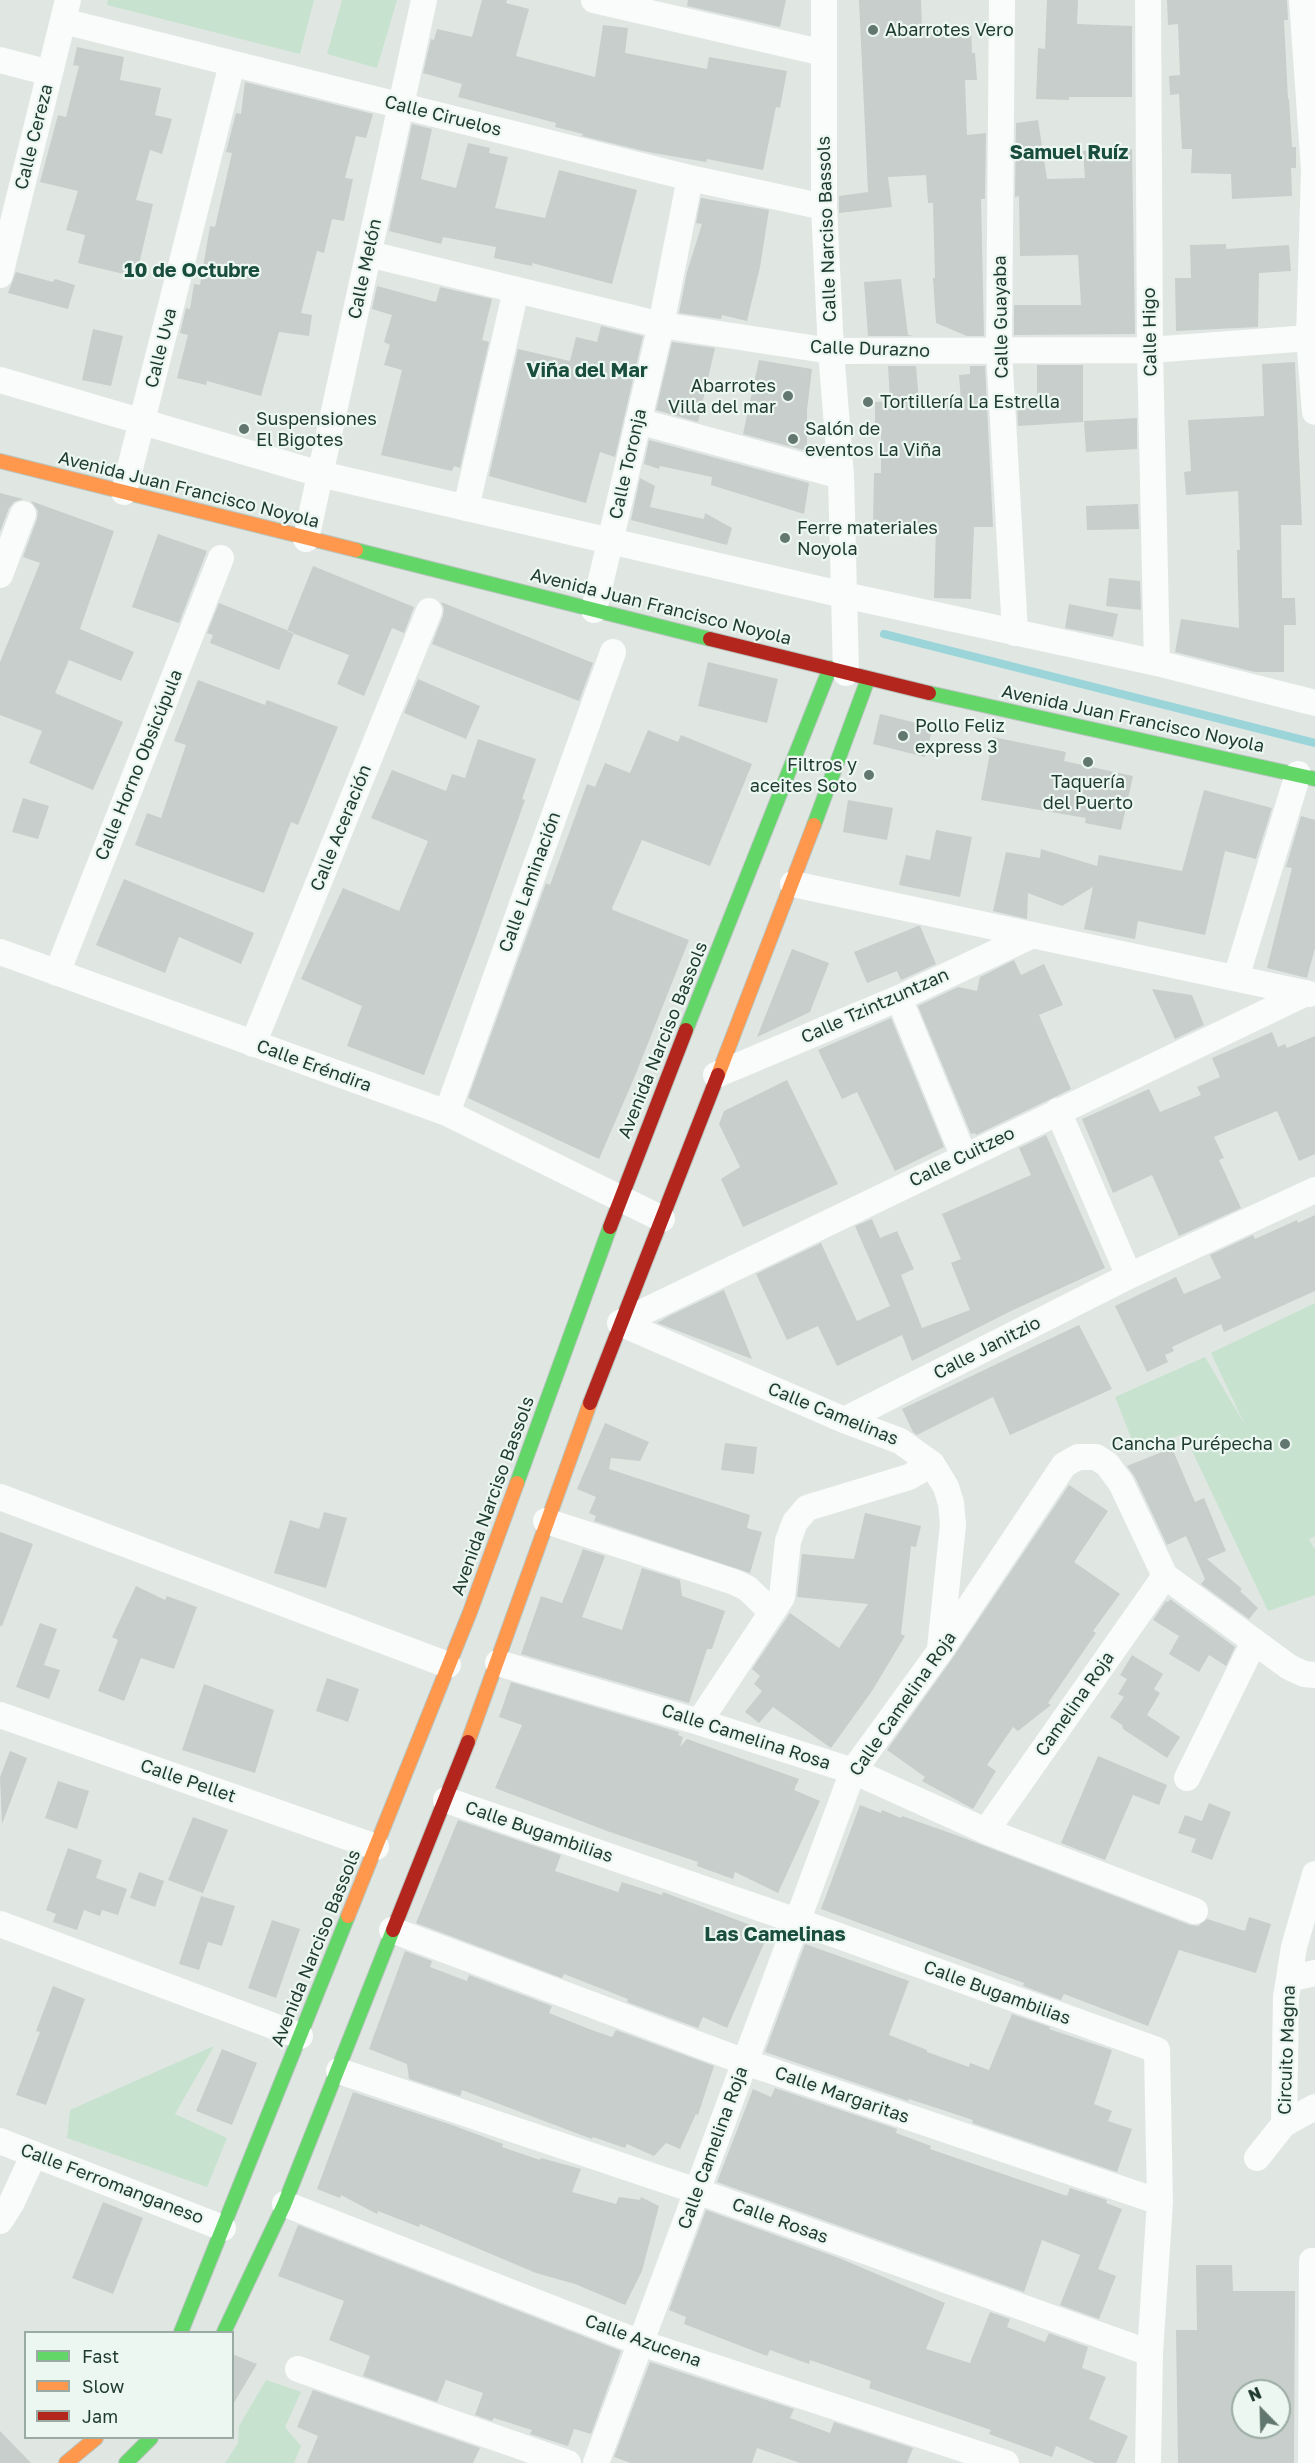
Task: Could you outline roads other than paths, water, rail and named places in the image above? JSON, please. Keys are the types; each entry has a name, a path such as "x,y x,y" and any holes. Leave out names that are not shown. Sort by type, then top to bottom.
{"street":[{"name":"Calle Melón","path":"306,539 424,0"},
{"path":"594,0 824,53"},
{"name":"Calle Narciso Bassols","path":"824,0 824,207 831,351 841,476 848,673"},
{"name":"Calle Guayaba","path":"1002,0 999,350 1015,633"},
{"name":"Calle Higo","path":"1148,0 1150,350 1157,663"},
{"name":"Calle Ciruelos","path":"65,11 232,64 690,178 824,207"},
{"name":"Calle Cereza","path":"0,275 9,204 50,74 65,11"},
{"path":"1307,15 1314,170 1313,307 1309,338 1315,412"},
{"path":"0,60 50,74"},
{"name":"Calle Uva","path":"124,492 232,64"},
{"name":"Calle Toronja","path":"594,610 661,324 690,178"},
{"name":"Calle Durazno","path":"369,254 661,324 831,351 1150,350 1309,338"},
{"path":"466,508 516,290"},
{"path":"0,380 321,474 844,595 1157,663 1315,703"},
{"path":"638,421 841,476"},
{"name":"Avenida Juan Francisco Noyola","path":"0,461 848,673 1306,776"},
{"path":"0,575 23,514"},
{"name":"Calle Horno Obsicúpula","path":"57,973 221,558"},
{"name":"Calle Aceración","path":"253,1044 429,611"},
{"name":"Calle Laminación","path":"447,1113 613,652"},
{"path":"225,2331 251,2282 285,2204 339,2071 392,1930 446,1800 498,1663 546,1521 620,1323 793,884 848,673"},
{"name":"Avenida Narciso Bassols","path":"180,2331 470,1612 620,1198 848,673"},
{"path":"1236,978 1306,776"},
{"path":"793,884 1310,994"},
{"name":"Calle Tzintzuntzan","path":"716,1075 899,998 1033,935"},
{"name":"Calle Eréndira","path":"0,952 447,1113 662,1219"},
{"name":"Calle Cuitzeo","path":"620,1323 1058,1111 1310,994"},
{"path":"899,998 964,1157"},
{"path":"1058,1111 1129,1276"},
{"name":"Calle Janitzio","path":"844,1420 1129,1276 1315,1190"},
{"name":"Calle Camelinas","path":"620,1323 844,1420 900,1441 932,1464 946,1487 951,1503 953,1525 940,1651"},
{"name":"Calle Camelina Roja","path":"596,2463 853,1771 940,1651 1064,1465 1078,1457 1096,1457 1107,1464 1121,1483 1165,1576"},
{"path":"699,1722 782,1597 788,1540 795,1522 807,1508 909,1477 932,1464"},
{"path":"0,1497 448,1665"},
{"path":"546,1521 734,1582 747,1588 772,1612"},
{"path":"1165,1576 1289,1667 1304,1674 1315,1675"},
{"name":"Camelina Roja","path":"986,1831 1165,1576"},
{"path":"1187,1778 1254,1642"},
{"name":"Calle Camelina Rosa","path":"498,1663 699,1722 853,1771 986,1831 1195,1911"},
{"name":"Calle Pellet","path":"0,1715 376,1847"},
{"name":"Calle Bugambilias","path":"446,1800 797,1921 1158,2050 1160,2202 1150,2353 1148,2463"},
{"name":"Circuito Magna","path":"1315,1874 1294,1947 1286,1997 1284,2124 1315,2107"},
{"path":"0,1924 300,2036"},
{"name":"Calle Margaritas","path":"392,1930 745,2062 1160,2202"},
{"path":"1289,1979 1315,1973"},
{"name":"Calle Rosas","path":"339,2071 697,2191 1150,2353"},
{"path":"1257,2158 1284,2124"},
{"name":"Calle Ferromanganeso","path":"0,2141 223,2228"},
{"path":"0,2221 11,2204 34,2154"},
{"name":"Calle Azucena","path":"285,2204 641,2343 1006,2463"},
{"path":"1311,2463 1312,2261"},
{"path":"298,2369 568,2463"},
{"path":"66,2463 95,2439"},
{"path":"132,2439 145,2453"},
{"path":"126,2463 145,2453 151,2439"}],"waterway":[{"path":"884,634 1315,743"}],"place":[{"name":"Abarrotes Vero","path":"873,30"},
{"name":"Abarrotes Villa del mar","path":"788,396"},
{"name":"Tortillería La Estrella","path":"868,402"},
{"name":"Suspensiones El Bigotes","path":"244,429"},
{"name":"Salón de eventos La Viña","path":"793,439"},
{"name":"Ferre materiales Noyola","path":"785,538"},
{"name":"Pollo Feliz express 3","path":"903,736"},
{"name":"Taquería del Puerto","path":"1088,762"},
{"name":"Filtros y aceites Soto","path":"869,775"},
{"name":"Cancha Purépecha","path":"1285,1444"}],"district":[{"name":"Samuel Ruíz","path":"1069,153"},
{"name":"10 de Octubre","path":"192,271"},
{"name":"Viña del Mar","path":"587,371"},
{"name":"Las Camelinas","path":"775,1935"}]}
